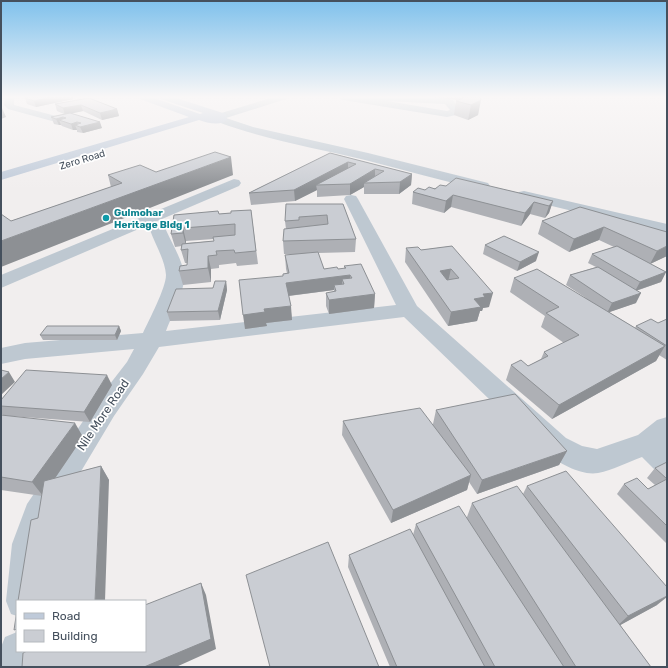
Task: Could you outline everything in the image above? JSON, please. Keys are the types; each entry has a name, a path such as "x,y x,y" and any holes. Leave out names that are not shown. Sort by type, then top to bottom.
{"street":[{"name":"Zero Road","path":"1,176 174,128"},
{"path":"245,128 355,154 447,178 498,189"},
{"name":"Zero Road","path":"1,183 150,135"},
{"path":"1,282 234,183"},
{"path":"512,192 667,229"},
{"path":"351,199 409,310 556,446 577,458 597,461 657,436 667,462"},
{"name":"Nile More Road","path":"24,600 29,544 38,515 105,409 135,368 150,340 174,284 176,275 158,230"},
{"path":"1,356 25,351 150,340 409,310"},
{"path":"18,667 19,652"}],"building":[{"path":"215,152 231,157 1,241 1,214 11,221 122,183 108,175 140,165 156,172"},
{"path":"330,153 412,174 400,182 364,183 384,171 375,169 350,184 316,185 356,164 348,162 294,190 249,193"},
{"path":"456,178 553,201 549,206 534,202 525,213 453,195 446,201 413,192 418,188 425,190 429,187 435,189 440,185 446,186"},
{"path":"286,204 343,204 356,239 283,241 284,229 328,224 327,215 299,217 299,220 285,221"},
{"path":"580,207 667,232 667,246 657,251 604,227 574,239 542,221"},
{"path":"251,210 256,251 235,253 234,250 216,251 217,255 208,256 208,268 179,271 180,266 187,265 188,249 181,250 182,244 214,241 213,237 235,235 235,224 183,228 183,233 171,234 174,215 218,211 219,214 231,213 231,211"},
{"path":"504,236 539,252 520,262 485,245"},
{"path":"452,246 493,293 483,294 485,297 474,299 481,307 451,312 406,248 418,247 421,250","holes":["451,269 459,278 447,280 440,271"]},
{"path":"617,246 666,272 640,282 592,254"},
{"path":"318,252 324,269 337,267 338,269 346,268 344,266 361,264 375,294 329,300 326,293 336,291 334,285 344,284 342,279 352,278 350,275 286,283 291,306 264,309 265,312 243,315 239,280 283,276 283,274 289,273 285,255"},
{"path":"598,267 641,293 612,303 570,275"},
{"path":"537,269 665,346 559,405 511,365 521,360 528,366 548,356 544,352 579,335 546,313 559,307 514,278"},
{"path":"215,281 226,281 218,311 167,312 176,289 213,288"},
{"path":"651,319 658,323 667,319 667,346 636,326"},
{"path":"47,326 119,326 115,335 40,335"},
{"path":"1,370 9,372 1,379"},
{"path":"26,370 107,375 84,412 1,406 1,400"},
{"path":"515,394 567,451 482,480 436,410"},
{"path":"420,408 471,475 393,510 343,421"},
{"path":"1,415 75,423 32,482 1,477"},
{"path":"667,462 667,479 655,468"},
{"path":"101,466 95,600 18,600 31,520 38,518 44,481"},
{"path":"566,471 667,587 667,596 628,616 527,486"},
{"path":"637,478 648,489 667,479 667,526 624,484"},
{"path":"517,486 651,667 576,667 472,503"},
{"path":"459,506 564,667 495,667 416,524"},
{"path":"410,529 485,667 397,667 349,555"},
{"path":"328,542 379,667 270,667 246,575"},
{"path":"201,583 211,639 144,667 22,667 23,653 25,652 146,652 146,605"},
{"path":"16,617 16,629 14,630"}],"place":[{"name":"Gulmohar Heritage Bldg 1","path":"106,218"}]}
